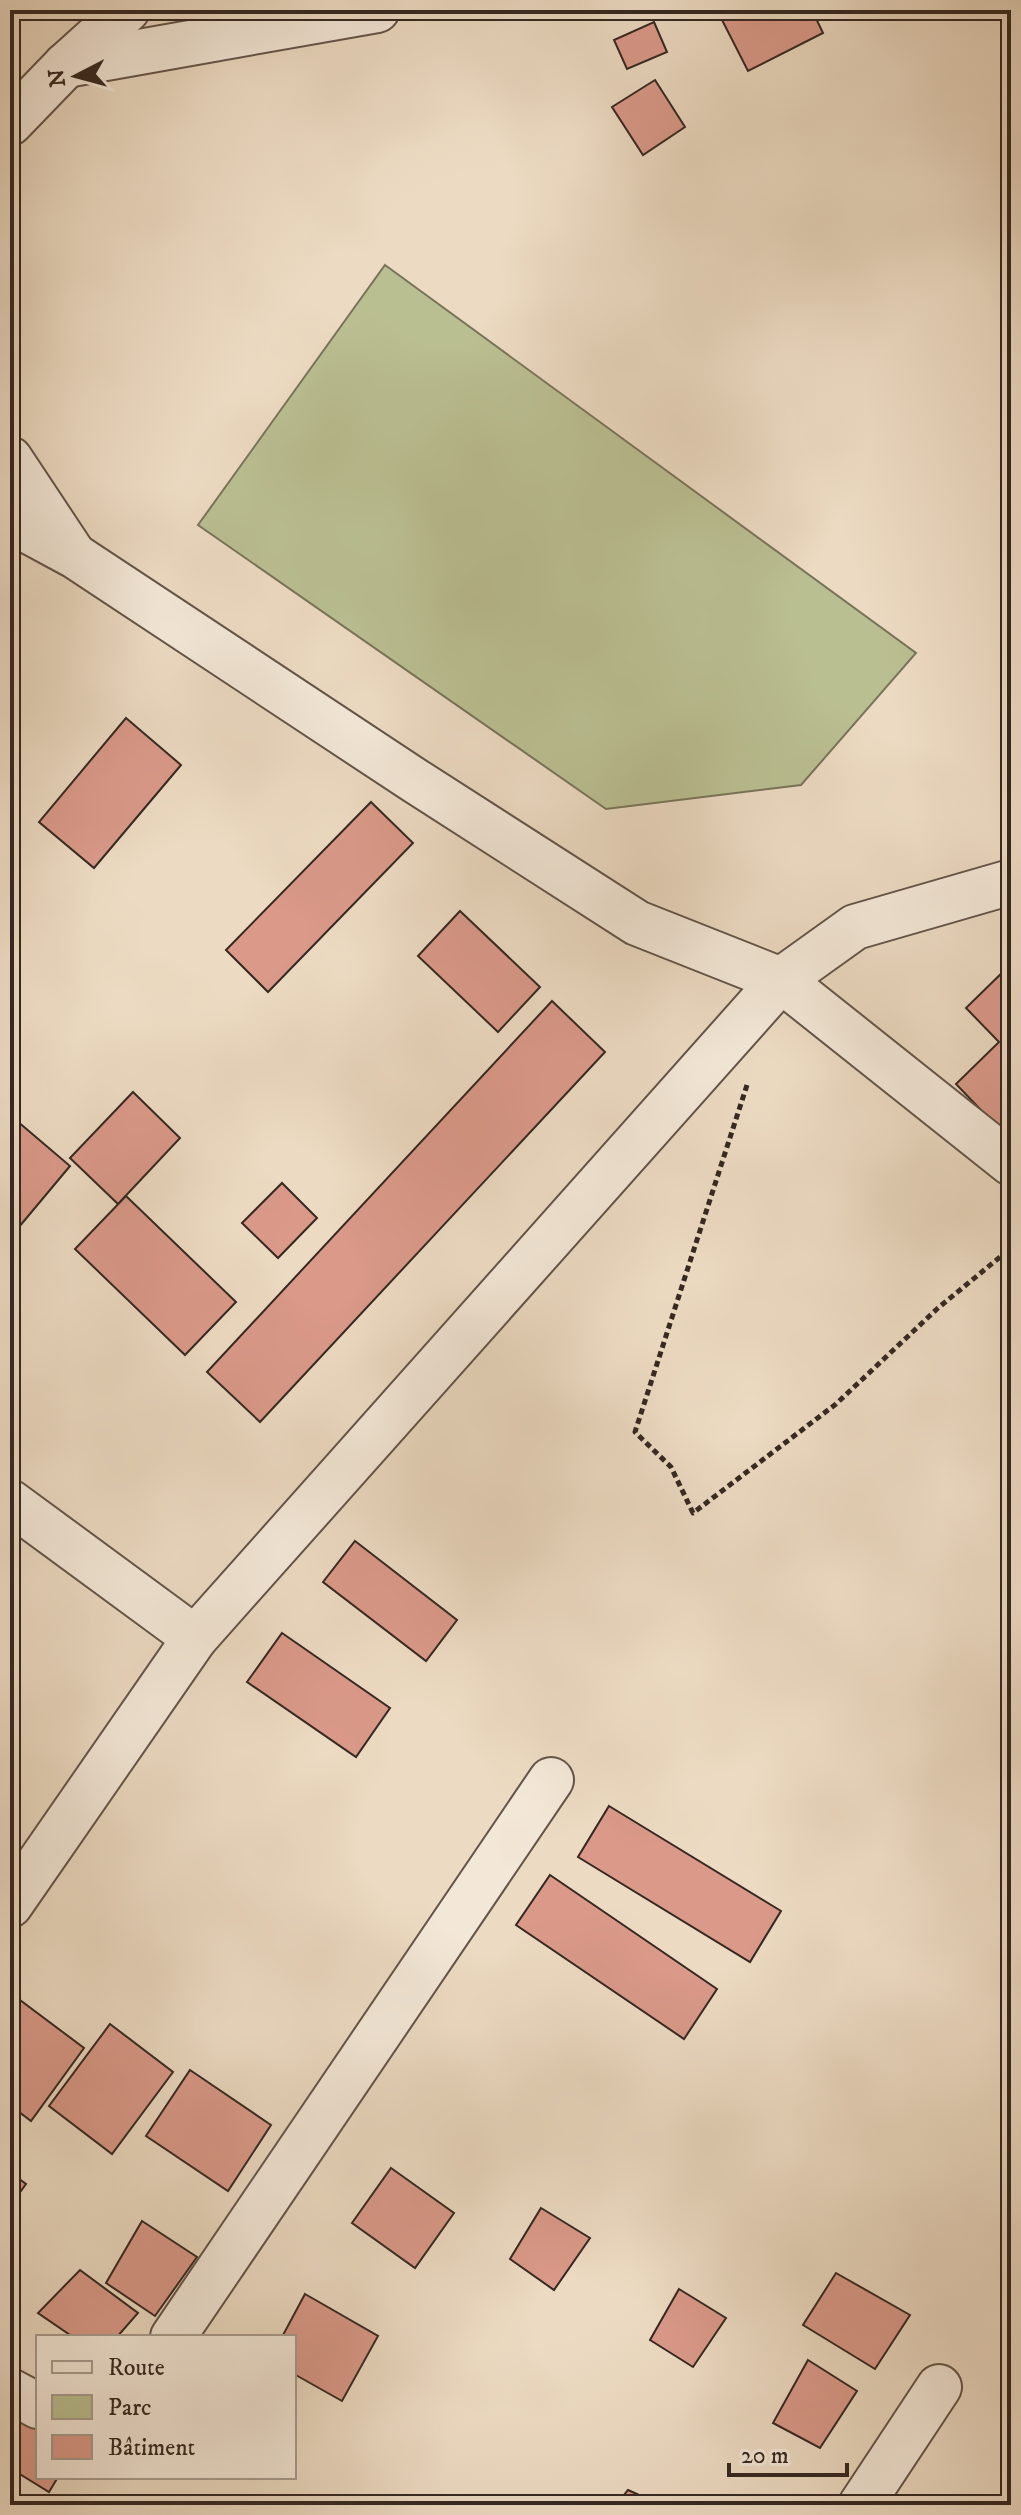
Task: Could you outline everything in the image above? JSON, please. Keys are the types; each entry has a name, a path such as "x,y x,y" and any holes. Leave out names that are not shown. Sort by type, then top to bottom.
{"street":[{"path":"10,123 66,65 127,10"},
{"path":"66,65 377,10"},
{"path":"10,459 75,556"},
{"path":"10,521 75,556 637,923 781,980 1011,1163"},
{"path":"10,1905 195,1638 781,980 855,927 1011,882"},
{"path":"10,1502 195,1638"},
{"path":"174,2335 551,1780"},
{"path":"861,2505 939,2387"},
{"path":"10,2391 36,2405"}],"path":[{"path":"752,1070 635,1432 671,1467 693,1513 836,1404 938,1308 1011,1248"}],"green space":[{"path":"385,265 916,653 801,785 606,809 198,525"}],"building":[{"path":"742,10 812,10 823,33 748,71 722,20"},
{"path":"654,22 667,52 627,69 614,40"},
{"path":"655,80 685,127 643,155 612,107"},
{"path":"126,718 181,765 94,868 39,822"},
{"path":"371,802 413,843 268,992 226,950"},
{"path":"460,911 540,987 498,1032 418,956"},
{"path":"1011,964 1011,1123 1002,1132 956,1084 999,1042 966,1008"},
{"path":"552,1001 605,1052 260,1422 207,1372"},
{"path":"133,1092 180,1138 118,1204 70,1158"},
{"path":"10,1115 70,1166 19,1227 10,1219"},
{"path":"282,1183 317,1218 278,1258 242,1223"},
{"path":"126,1196 236,1302 185,1355 75,1249"},
{"path":"355,1541 457,1620 426,1661 323,1582"},
{"path":"282,1633 390,1708 356,1757 247,1682"},
{"path":"609,1806 781,1911 750,1962 578,1857"},
{"path":"550,1875 717,1989 684,2039 516,1925"},
{"path":"12,1994 84,2048 31,2121 10,2105"},
{"path":"110,2024 173,2072 112,2154 49,2106"},
{"path":"190,2070 271,2125 228,2191 146,2136"},
{"path":"391,2168 454,2213 415,2268 352,2223"},
{"path":"10,2172 26,2184 10,2206"},
{"path":"541,2208 590,2238 554,2290 510,2259"},
{"path":"142,2221 197,2257 155,2316 106,2283"},
{"path":"80,2270 138,2313 119,2335 70,2335 38,2313"},
{"path":"836,2273 910,2315 875,2369 803,2325"},
{"path":"679,2289 726,2318 693,2367 650,2340"},
{"path":"305,2294 378,2336 342,2401 296,2375 296,2335 283,2335"},
{"path":"808,2360 857,2391 820,2448 773,2423"},
{"path":"10,2408 36,2420 36,2479 57,2479 49,2492 10,2468"},
{"path":"628,2490 661,2505 616,2505"}]}
